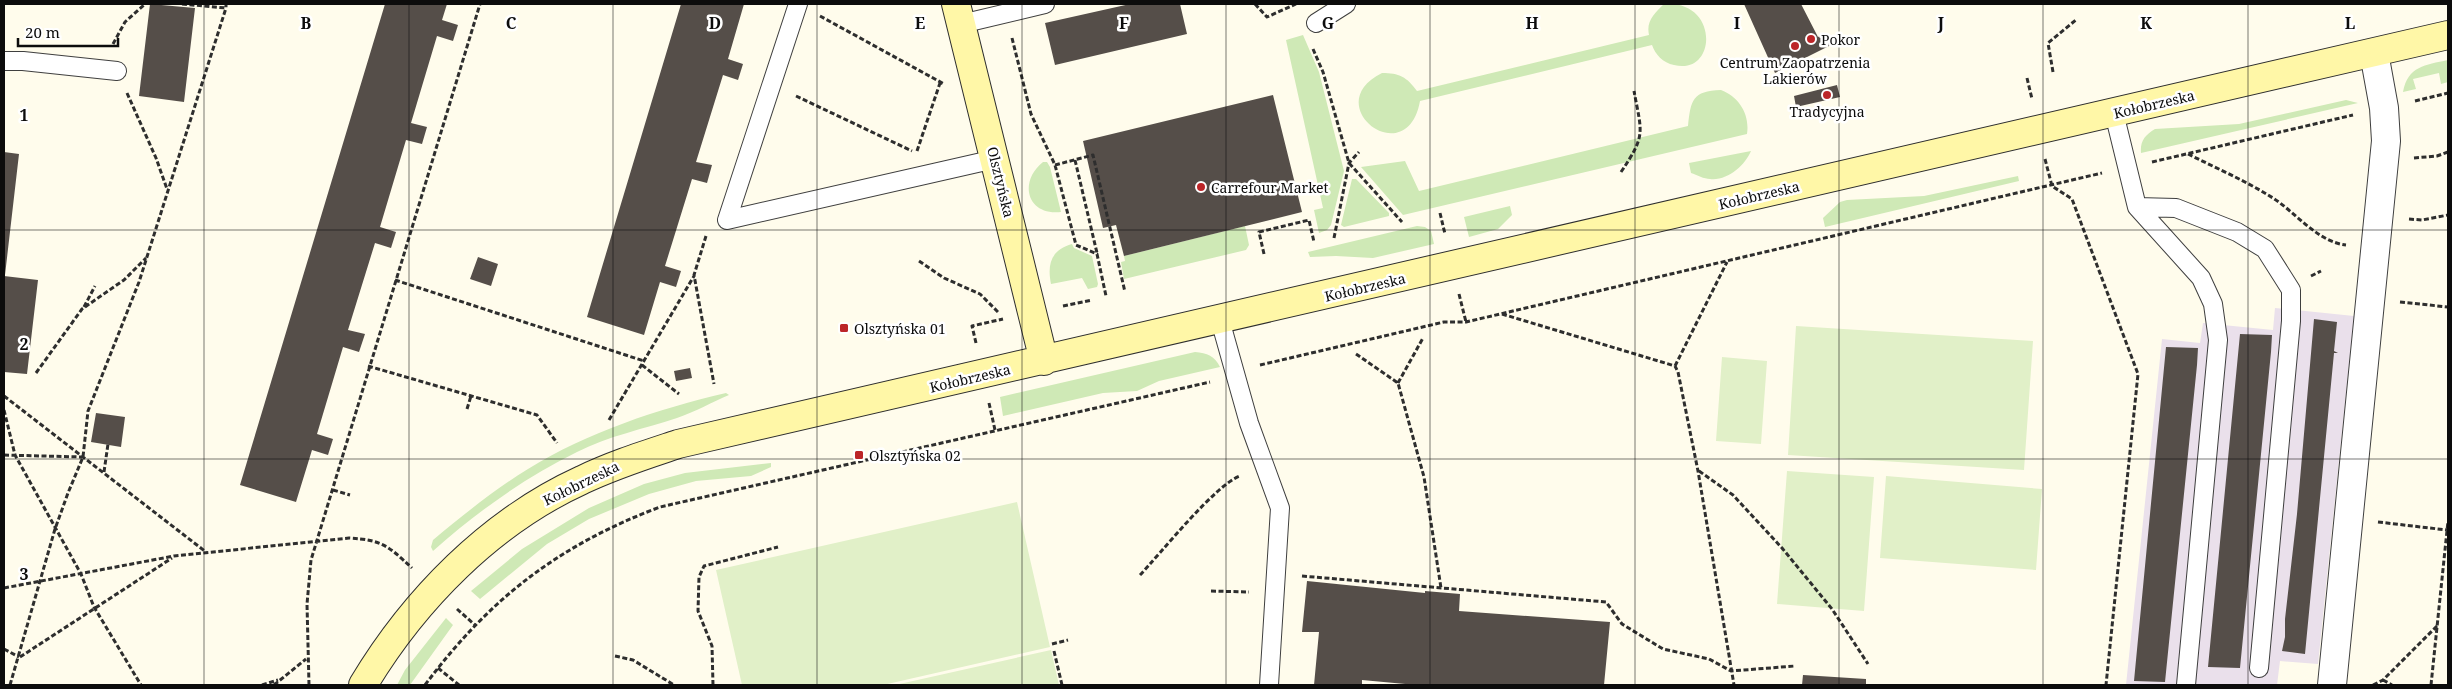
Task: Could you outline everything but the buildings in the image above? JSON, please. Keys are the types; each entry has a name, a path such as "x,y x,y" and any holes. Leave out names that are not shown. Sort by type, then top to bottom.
{"street":[{"name":"Olsztyńska","path":"959,14 1044,361"},
{"name":"Kołobrzeska","path":"363,685 397,632 454,568 481,545 543,501 580,480 632,459 678,444 1044,361 2448,35"},
{"path":"2332,685 2386,141 2384,108 2374,53"}],"lane":[{"path":"798,4 727,220 996,159"},
{"path":"959,14 1005,14 1045,4"},
{"path":"1316,23 1346,4"},
{"path":"4,61 23,61 117,71"},
{"path":"2114,113 2137,207 2201,278 2212,304 2218,340 2186,685"},
{"path":"2137,207 2176,208 2237,232 2265,249 2291,290 2291,321 2259,668"},
{"path":"1220,320 1249,423 1280,508 1268,685"}],"path":[{"path":"106,46 113,44 125,22 145,4"},
{"path":"12,685 55,529 83,457 88,411 139,282 226,6 182,4"},
{"path":"308,685 307,604 311,560 394,280 480,4"},
{"path":"1255,4 1267,17 1295,4 1298,13"},
{"path":"814,12 949,87"},
{"path":"1005,14 1032,114 1055,164 1076,245 1097,254"},
{"path":"2053,72 2048,43 2077,19"},
{"path":"1312,46 1323,72 1349,163 1402,222"},
{"path":"117,71 156,158 167,189"},
{"path":"771,85 918,153 921,134 940,83"},
{"path":"1621,172 1638,147 1641,130 1634,91"},
{"path":"426,685 475,625 517,585 586,539 616,523 660,506 1236,376 1262,363 1444,322 1466,322 1502,314 2448,93"},
{"path":"1334,238 1349,163 1359,152"},
{"path":"2187,154 2272,198 2325,238 2338,244 2375,248"},
{"path":"1055,164 1093,155 1125,292"},
{"path":"1075,160 1106,296"},
{"path":"2052,186 2072,199 2138,374 2106,685"},
{"path":"2378,216 2422,220 2448,215"},
{"path":"1264,254 1259,232 1309,220 1314,242"},
{"path":"82,309 124,280 146,257"},
{"path":"919,261 944,278 980,294 1004,319"},
{"path":"1674,366 1727,262"},
{"path":"610,420 694,275"},
{"path":"394,280 643,363 679,394"},
{"path":"36,373 82,309 95,286"},
{"path":"2370,299 2448,307"},
{"path":"1502,314 1674,366 1678,372 1698,471 1734,685"},
{"path":"1398,383 1423,338"},
{"path":"1356,354 1398,383 1424,477 1441,588"},
{"path":"368,366 537,415 557,443"},
{"path":"4,396 206,552"},
{"path":"468,409 471,396"},
{"path":"4,410 15,455 81,574 94,608 141,685"},
{"path":"104,473 108,444"},
{"path":"4,455 83,457"},
{"path":"1698,471 1733,495 1782,548 1832,608 1868,664"},
{"path":"1140,575 1207,502 1236,478"},
{"path":"333,490 350,495"},
{"path":"2348,519 2447,530"},
{"path":"2431,685 2448,521"},
{"path":"4,588 174,556 206,552 317,540 371,539 388,546"},
{"path":"713,685 712,646 698,610 699,576 704,566 778,547"},
{"path":"19,657 174,556"},
{"path":"1276,573 1606,602 1622,624 1663,648 1709,659 1731,671 1796,666"},
{"path":"1211,590 1221,591"},
{"path":"2373,685 2383,680 2437,625"},
{"path":"1052,644 1068,640"},
{"path":"4,649 19,657"},
{"path":"1054,651 1062,685"},
{"path":"615,656 633,660 674,685"},
{"path":"274,685 307,658"},
{"path":"438,668 459,685"},
{"path":"262,685 280,679"},
{"path":"2383,680 2392,685"}],"shaded area":[{"path":"2275,308 2354,316 2318,664 2280,661 2277,685 2126,685 2162,339 2200,343 2203,323 2273,330"}],"green space":[{"path":"1664,4 1682,6 1695,13 1703,24 1706,37 1704,49 1698,60 1688,65 1674,65 1666,62 1657,55 1652,45 1420,101 1412,122 1399,132 1385,133 1372,126 1362,115 1359,101 1364,86 1382,73 1402,77 1410,82 1417,91 1649,35 1650,22"},
{"path":"1303,35 1319,72 1344,171 1331,225 1327,230 1319,233 1314,210 1323,208 1286,40"},
{"path":"2448,60 2448,82 2441,84 2439,73 2413,79 2416,89 2403,92 2405,83 2413,72 2425,65"},
{"path":"1721,90 1733,97 1742,107 1747,120 1747,134 1403,215 1361,167 1405,161 1419,191 1688,126 1690,110 1695,99 1704,92"},
{"path":"2346,100 2358,103 2141,153 2141,145 2144,139 2155,129 2239,124"},
{"path":"1751,151 1745,162 1729,175 1717,179 1708,179 1691,173 1689,163"},
{"path":"1043,162 1047,162 1050,167 1061,212 1049,212 1040,209 1030,196 1030,179"},
{"path":"2018,176 2019,181 1825,227 1823,218 1840,202 1847,200 1924,196"},
{"path":"1352,179 1356,179 1389,213 1389,216 1344,227 1341,225"},
{"path":"1510,206 1512,215 1498,229 1469,237 1464,217"},
{"path":"1245,226 1249,245 1246,250 1124,279 1121,262 1125,261 1124,256"},
{"path":"1417,226 1425,227 1431,231 1434,244 1373,258 1310,257 1308,252"},
{"path":"1072,244 1074,248 1092,256 1097,287 1088,289 1082,278 1051,284 1050,264 1052,259 1059,250"},
{"path":"1796,326 2033,341 2024,470 1788,455"},
{"path":"1195,352 1210,356 1216,360 1220,367 1159,381 1137,391 1103,393 1003,416 1000,397"},
{"path":"1722,357 1767,361 1761,444 1716,441"},
{"path":"726,393 729,395 684,416 601,441 557,462 520,484 433,551 431,547 433,540 455,522 503,485 551,456 599,433 649,414"},
{"path":"771,463 771,467 751,476 696,481 649,494 589,519 547,544 480,599 471,591 522,549 589,508 644,484 685,473"},
{"path":"1787,471 1874,477 1864,611 1777,604"},
{"path":"1886,476 2042,489 2036,570 1880,558"},
{"path":"1017,502 1050,647 883,685 742,685 716,570"},
{"path":"446,618 453,625 410,685 397,685 405,670"},
{"path":"1051,650 1059,685 895,685"}],"place":[{"name":"Pokor","path":"1811,39"},
{"name":"Centrum Zaopatrzenia Lakierów","path":"1795,46"},
{"name":"Tradycyjna","path":"1827,95"},
{"name":"Carrefour Market","path":"1201,187"},
{"name":"Olsztyńska 01","path":"844,328"},
{"name":"Olsztyńska 02","path":"859,455"}]}
